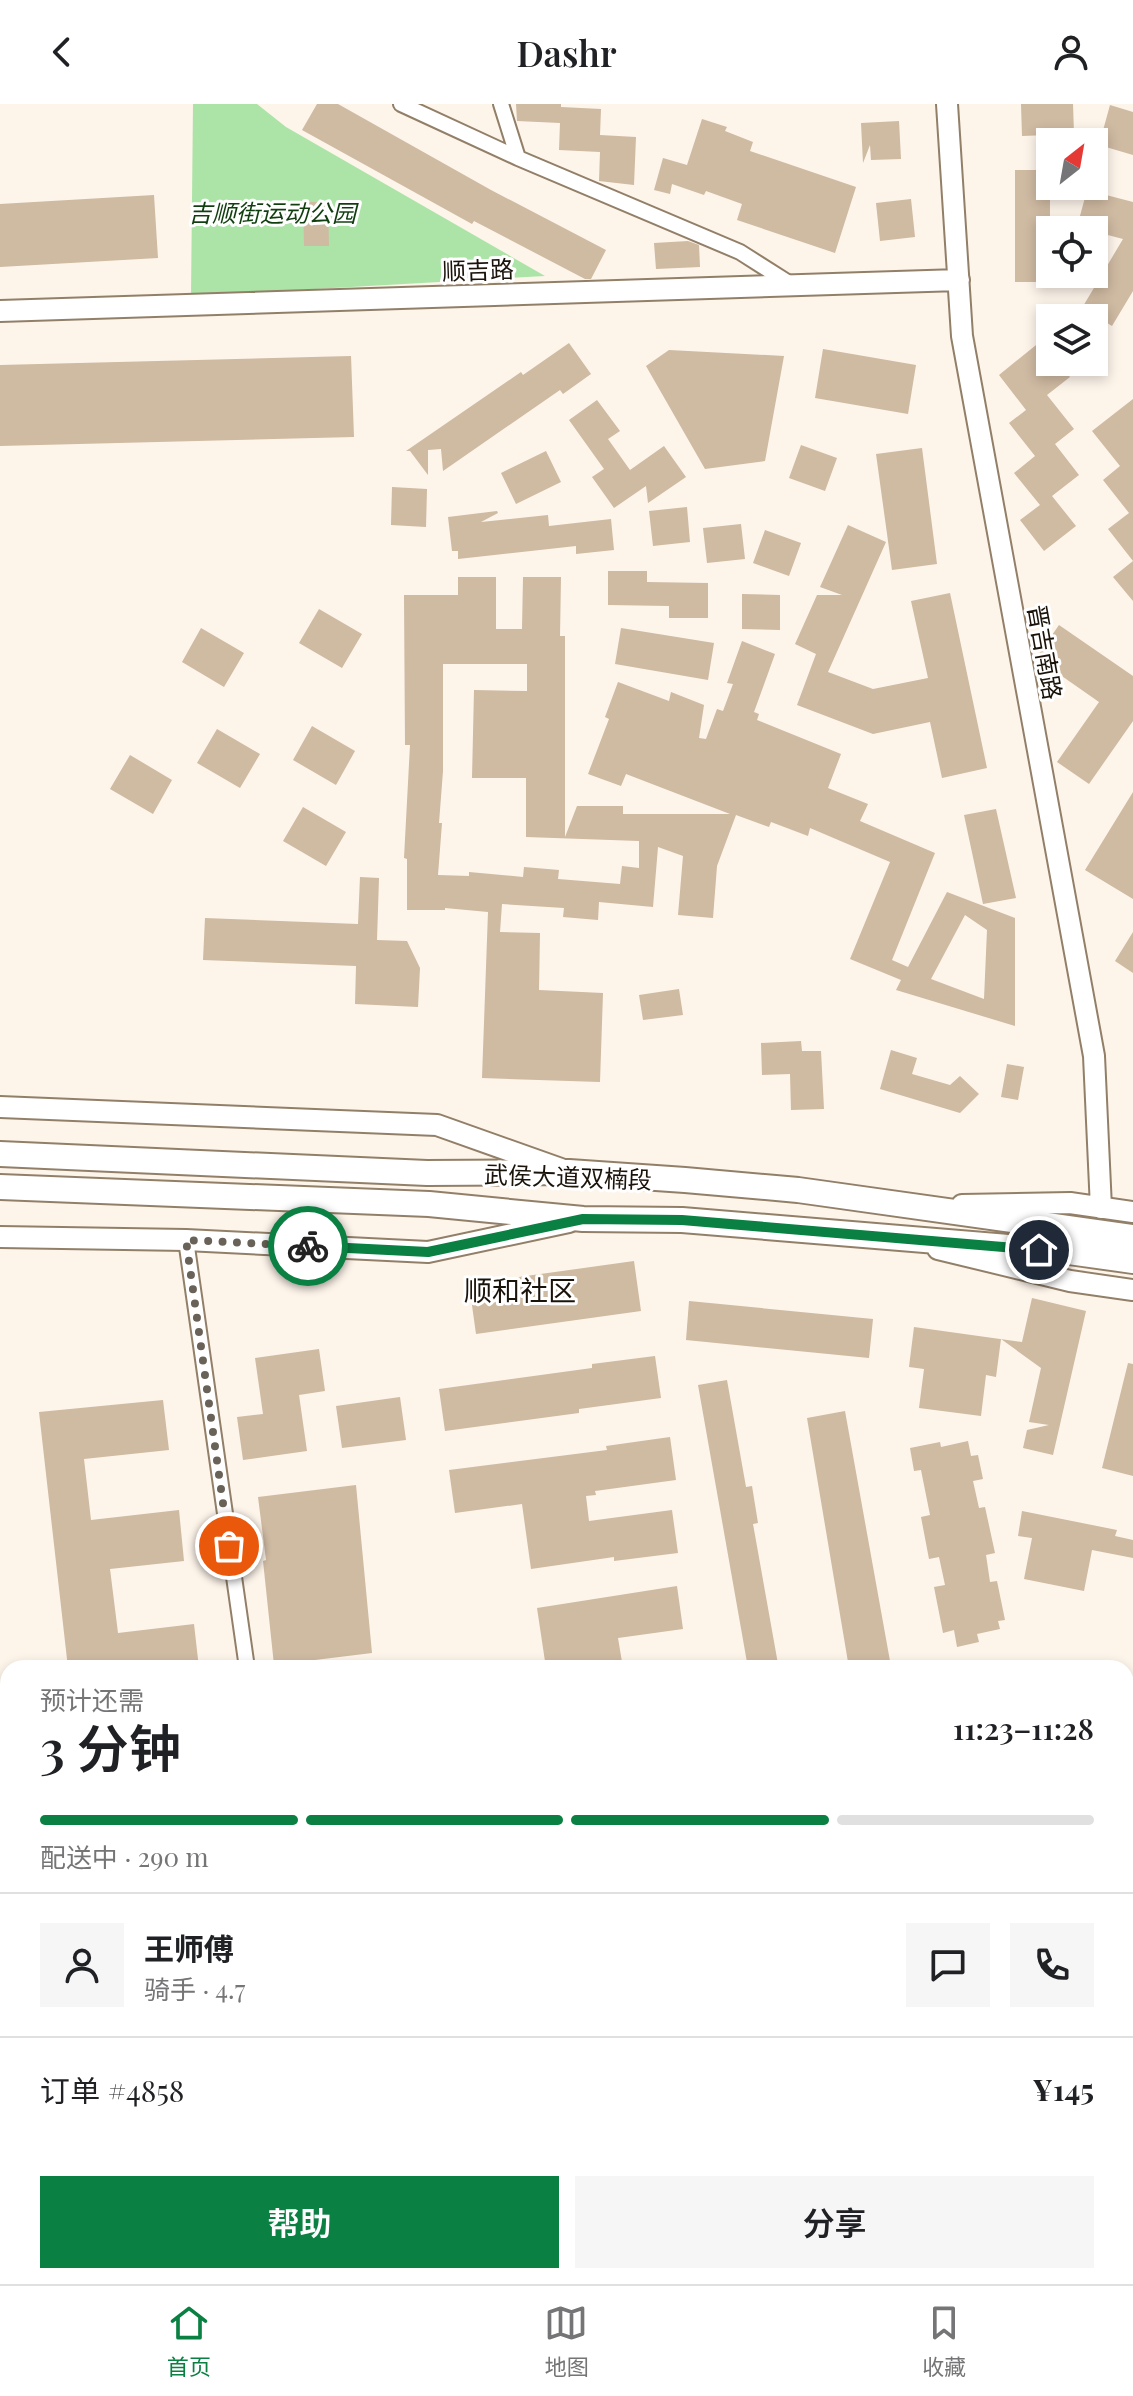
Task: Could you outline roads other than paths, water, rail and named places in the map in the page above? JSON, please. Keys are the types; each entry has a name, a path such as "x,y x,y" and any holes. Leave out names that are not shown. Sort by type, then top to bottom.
{"main road":[{"name":"武侯大道双楠段","path":"0,1154 427,1173 569,1172 798,1190 911,1206 1072,1241 1133,1261"},
{"name":"武侯大道双楠段","path":"0,1187 429,1204 583,1219 682,1220 887,1237 1072,1241 1133,1237"}],"street":[{"path":"401,104 518,158 740,252 792,285"},
{"path":"501,104 518,158"},
{"name":"晋吉南路","path":"947,104 962,336 1094,1056 1101,1208"},
{"name":"顺吉路","path":"0,311 959,280"},
{"path":"0,1107 437,1125 569,1172"},
{"path":"911,1206 1070,1203 1133,1212"},
{"path":"0,1237 186,1240 428,1252 583,1219"},
{"path":"887,1237 1070,1281 1133,1290"},
{"path":"186,1240 246,1660"}],"district":[{"name":"顺和社区","path":"520,1289"}],"park label":[{"name":"吉顺街运动公园","path":"272,212"}]}
